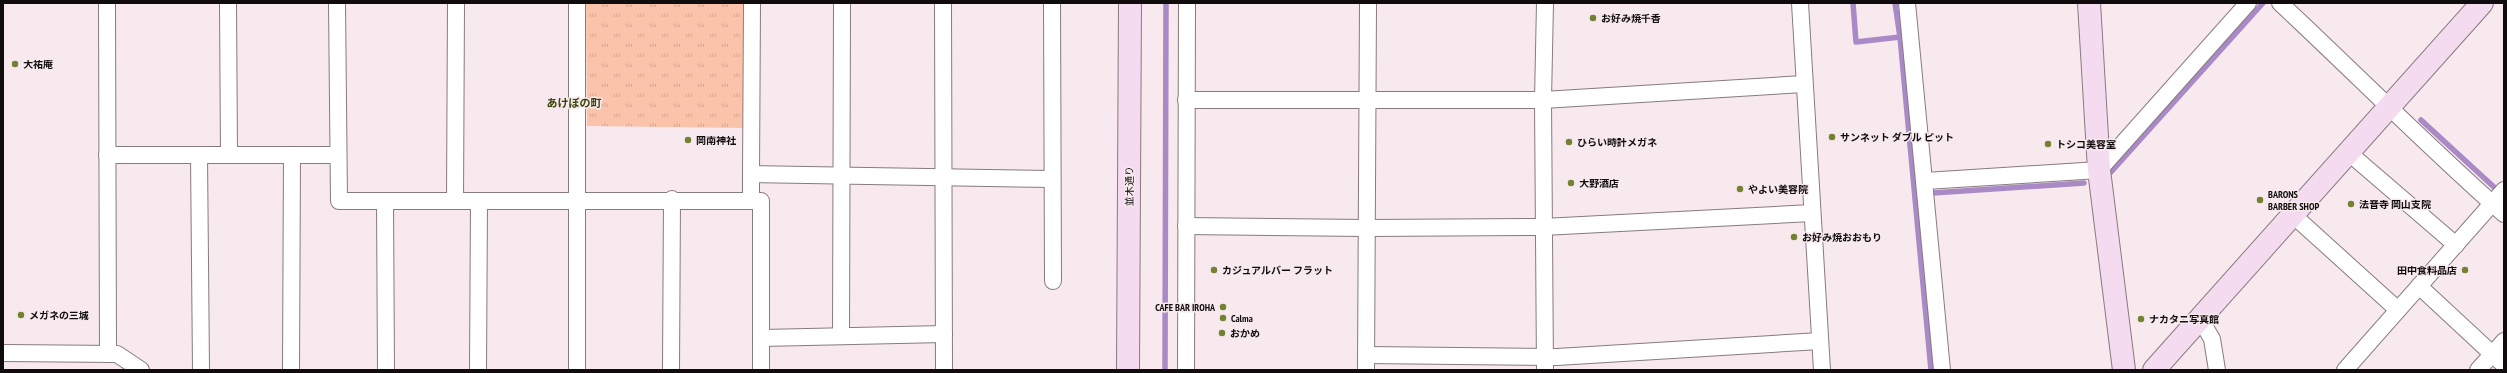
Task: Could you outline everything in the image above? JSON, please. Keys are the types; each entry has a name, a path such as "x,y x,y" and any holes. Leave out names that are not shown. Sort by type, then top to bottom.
{"street":[{"path":"107,3 108,354"},
{"path":"228,3 228,155"},
{"path":"337,3 339,201 385,202 672,199 761,201 762,370"},
{"path":"456,3 456,201"},
{"path":"576,370 577,3"},
{"path":"751,200 752,3"},
{"path":"841,336 842,3"},
{"path":"943,3 944,370"},
{"path":"1052,3 1053,280"},
{"name":"並木通り","path":"1128,370 1130,3"},
{"path":"1186,370 1187,3"},
{"path":"1368,3 1366,363 1545,363 1820,341"},
{"path":"1545,3 1543,100 1545,363"},
{"path":"1800,3 1822,370"},
{"path":"1908,3 1926,181 1942,370"},
{"path":"2088,3 2099,170 2124,370"},
{"path":"1926,181 2099,170 2248,3"},
{"path":"2280,3 2390,107 2410,128 2498,208"},
{"path":"2154,370 2199,317 2348,154 2482,3"},
{"path":"1186,100 1543,100 1804,84"},
{"path":"2348,154 2456,245"},
{"path":"107,155 338,155"},
{"path":"199,155 201,370"},
{"path":"291,370 292,155"},
{"path":"751,174 943,179 1052,179"},
{"path":"2345,370 2456,245 2498,208 2504,190"},
{"path":"670,370 672,199"},
{"path":"478,370 479,201"},
{"path":"385,202 386,370"},
{"path":"1186,226 1367,228 1543,227 1812,213"},
{"path":"2293,215 2398,310"},
{"path":"2419,286 2493,353 2504,365"},
{"path":"2199,317 2212,339 2217,370"},
{"path":"761,338 944,334"},
{"path":"2478,370 2504,341"},
{"path":"3,353 118,354 141,370"}],"green space":[{"path":"586,3 745,3 744,128 587,126"}],"waterway":[{"path":"1165,370 1166,3"},
{"path":"1853,3 1856,42 1900,37 1931,370"},
{"path":"1895,3 1900,37"},
{"path":"2111,172 2263,3"},
{"path":"2421,120 2495,188"},
{"path":"1933,193 2084,183"}],"place":[{"name":"お好み焼千香","path":"1593,18"},
{"name":"大祐庵","path":"15,64"},
{"name":"サンネット ダブル ピット","path":"1832,137"},
{"name":"岡南神社","path":"688,140"},
{"name":"ひらい時計メガネ","path":"1569,142"},
{"name":"トシコ美容室","path":"2048,144"},
{"name":"大野酒店","path":"1571,183"},
{"name":"やよい美容院","path":"1740,189"},
{"name":"BARONS BARBER SHOP","path":"2260,200"},
{"name":"法音寺 岡山支院","path":"2351,204"},
{"name":"お好み焼おおもり","path":"1794,237"},
{"name":"カジュアルバー フラット","path":"1214,270"},
{"name":"田中食料品店","path":"2465,270"},
{"name":"CAFE BAR IROHA","path":"1223,307"},
{"name":"メガネの三城","path":"21,315"},
{"name":"Calma","path":"1223,318"},
{"name":"ナカタニ写真館","path":"2141,319"},
{"name":"おかめ","path":"1222,333"}],"district":[{"name":"あけぼの町","path":"574,103"}]}
